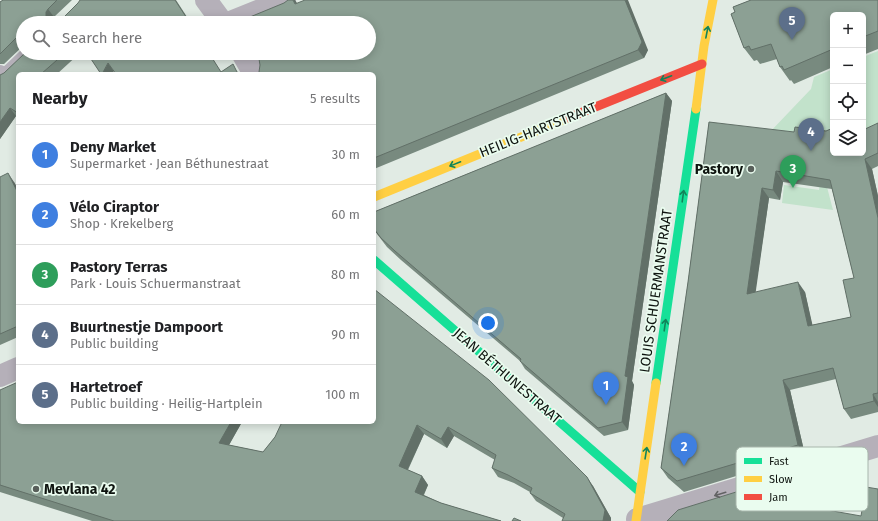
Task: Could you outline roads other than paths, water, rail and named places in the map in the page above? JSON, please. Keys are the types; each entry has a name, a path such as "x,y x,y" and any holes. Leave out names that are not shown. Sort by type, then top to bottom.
{"street":[{"path":"206,0 218,16"},
{"path":"245,16 285,0"},
{"name":"LOUIS SCHUERMANSTRAAT","path":"637,520 704,46 713,0"},
{"path":"246,60 253,72"},
{"name":"HEILIG-HARTSTRAAT","path":"376,196 702,64"},
{"name":"JEAN BÉTHUNESTRAAT","path":"376,262 640,492"},
{"path":"0,376 16,369"},
{"path":"868,449 878,446"},
{"path":"637,520 736,490"}],"lane":[{"path":"0,72 4,75 20,60"}],"place":[{"name":"Hartetroef","path":"792,40"},
{"name":"Buurtnestje Dampoort","path":"811,151"},
{"name":"Pastory","path":"751,169"},
{"name":"Pastory Terras","path":"793,188"},
{"name":"Deny Market","path":"606,405"},
{"name":"Vélo Ciraptor","path":"684,466"},
{"name":"Mevlana 42","path":"36,489"}]}
